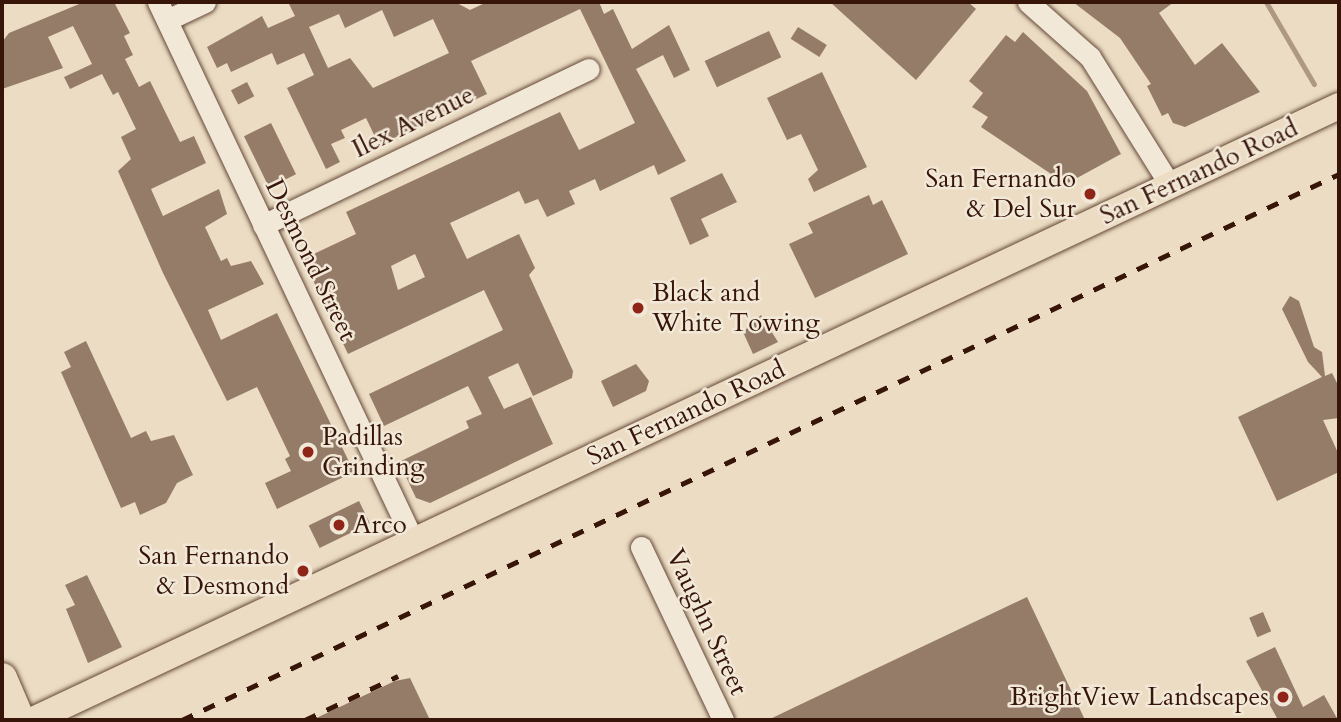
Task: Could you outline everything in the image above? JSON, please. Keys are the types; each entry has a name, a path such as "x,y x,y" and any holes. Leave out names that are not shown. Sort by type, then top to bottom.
{"highway":[{"path":"2,678 20,720"}],"main road":[{"name":"San Fernando Road","path":"33,720 1339,106"}],"street":[{"path":"162,11 205,2"},
{"path":"1028,2 1090,57 1170,186"},
{"name":"Desmond Street","path":"162,11 414,542"},
{"name":"Ilex Avenue","path":"263,226 588,69"},
{"name":"Vaughn Street","path":"641,547 723,720"}],"building":[{"path":"84,2 114,2 130,33 124,36 133,55 125,59 139,87 150,81 180,142 194,136 206,163 151,189 163,216 219,189 227,214 205,227 221,261 227,258 231,266 251,261 264,284 208,310 221,340 277,313 354,472 277,509 265,483 291,471 285,459 290,456 257,387 227,401 163,273 118,171 131,159 121,137 136,129 118,92 113,95 102,74 70,89 64,77 92,64 73,26 48,37 63,68 2,89 2,42 9,33"},
{"path":"288,2 455,2 470,10 487,2 599,2 604,14 613,9 632,49 669,25 690,70 674,78 663,55 636,69 686,161 658,175 654,165 600,191 595,179 569,191 575,204 547,217 538,199 525,204 519,191 450,223 467,259 519,234 535,268 529,275 573,371 572,378 533,396 518,363 488,377 504,409 531,397 553,444 430,503 416,498 399,462 469,428 466,421 482,414 468,386 384,426 369,394 503,330 484,290 348,354 303,259 356,234 346,212 560,112 579,150 635,123 580,9 471,61 487,94 379,145 366,118 341,130 345,138 331,144 340,162 326,169 287,88 314,75 304,53 277,65 272,53 231,72 227,63 217,68 207,47 262,16 268,28 295,16","holes":["382,10 394,37 433,19 449,53 373,88 350,58 328,68 309,27 339,14 345,28","415,254 425,277 398,290 391,266"]},
{"path":"830,2 968,2 976,9 916,80"},
{"path":"1073,2 1174,2 1159,13 1195,65 1222,43 1260,92 1185,127 1173,123 1168,113 1162,116 1147,86 1151,84 1120,38"},
{"path":"798,27 827,45 819,57 791,39"},
{"path":"769,31 781,57 717,87 705,61"},
{"path":"1023,32 1087,91 1121,154 1066,184 981,127 988,117 972,107 983,93 969,81 1006,35 1015,42"},
{"path":"822,72 867,167 814,192 808,179 818,170 801,134 787,140 767,98"},
{"path":"247,82 254,96 238,104 231,90"},
{"path":"271,123 296,174 269,187 244,136"},
{"path":"722,173 737,202 701,219 709,236 690,245 670,198"},
{"path":"869,195 873,205 882,200 908,254 815,298 789,244 813,233 808,223"},
{"path":"1290,296 1299,301 1314,347 1322,352 1325,376 1332,373 1339,387 1339,418 1323,420 1339,455 1339,472 1277,501 1238,417 1322,377 1308,362 1282,309"},
{"path":"761,315 778,342 753,354 743,332"},
{"path":"86,341 131,438 146,431 151,441 174,435 193,475 177,483 166,503 140,515 135,502 121,508 61,372 71,367 64,352"},
{"path":"636,364 649,381 646,391 613,407 601,381"},
{"path":"359,501 370,523 320,548 309,526"},
{"path":"87,575 122,647 88,663 66,609 75,605 65,585"},
{"path":"1027,597 1085,720 768,720 795,707"},
{"path":"1263,612 1271,631 1257,637 1249,618"},
{"name":"BrightView Landscapes","path":"1275,647 1303,707 1324,695 1338,720 1278,720 1246,661"},
{"path":"410,678 430,720 312,720 395,681"}],"waterway":[{"path":"1266,2 1314,84"}],"railway":[{"path":"182,720 1339,174"},
{"path":"305,720 398,676"}],"place":[{"name":"San Fernando & Del Sur","path":"1090,194"},
{"name":"Black and White Towing","path":"638,308"},
{"name":"Padillas Grinding","path":"308,452"},
{"name":"Arco","path":"339,525"},
{"name":"San Fernando & Desmond","path":"303,571"},
{"name":"BrightView Landscapes","path":"1283,697"}]}
